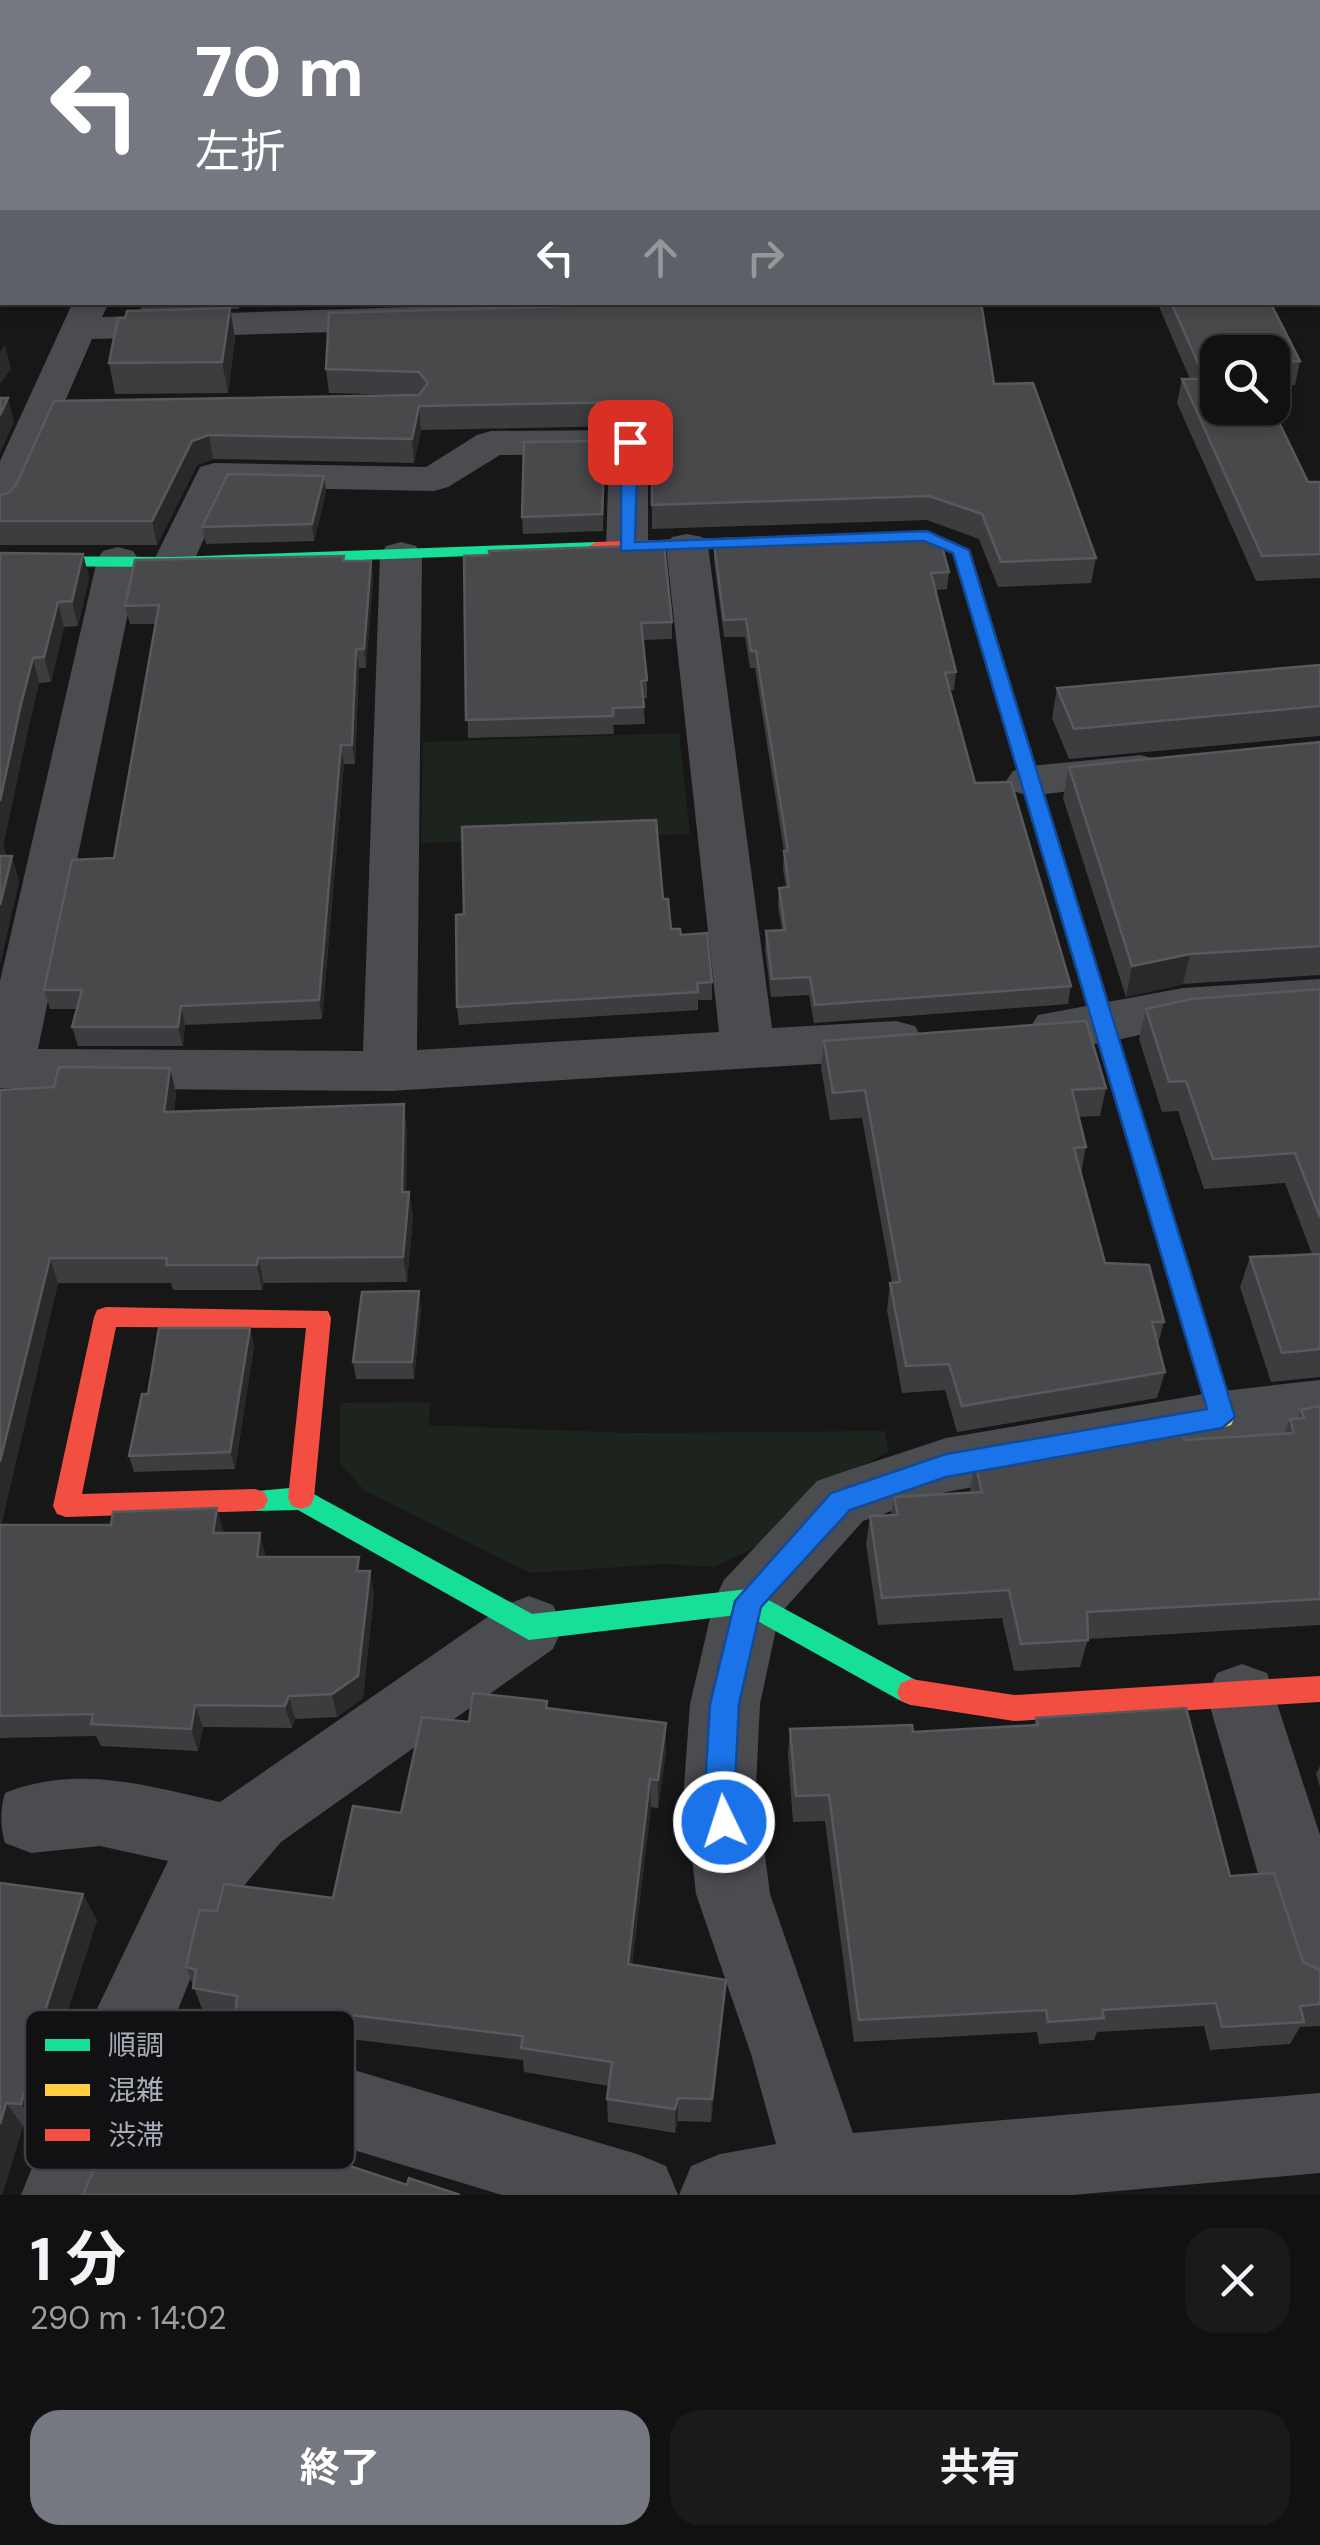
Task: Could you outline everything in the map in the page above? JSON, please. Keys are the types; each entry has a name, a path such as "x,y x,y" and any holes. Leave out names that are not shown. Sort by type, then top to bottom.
{"street":[{"path":"0,505 10,462 42,410 85,316 547,315 548,305"},
{"path":"42,410 80,410"},
{"path":"174,562 214,475 434,479 491,444 630,442 627,548"},
{"path":"0,561 174,562 927,536 960,550 1222,1417"},
{"path":"687,546 748,1051"},
{"path":"390,1070 401,554"},
{"path":"118,560 4,1068 390,1070 946,1036"},
{"path":"1030,780 1184,766"},
{"path":"1005,1032 1104,1024 1183,1007 1320,997"},
{"path":"300,1498 319,1318 106,1317 66,1506 300,1498 529,1628"},
{"path":"829,2186 790,2054 732,1894 720,1786 725,1704 748,1601 840,1502 946,1465 1222,1417 1320,1406"},
{"path":"137,2010 186,1897 255,1817 529,1628 748,1601 914,1694 1014,1708 1320,1689"},
{"path":"1242,1696 1320,1958"},
{"path":"31,1818 100,1811 234,1841"},
{"path":"355,2111 637,2195"},
{"path":"720,2195 1320,2133"},
{"path":"62,2195 72,2170"}],"shaded area":[{"path":"679,733 690,834 421,843 423,742"},
{"path":"431,1402 428,1425 631,1433 885,1431 888,1451 783,1516 760,1545 714,1567 665,1564 531,1573 365,1491 340,1464 340,1403"}],"building":[{"path":"606,305 981,305 994,384 1033,383 1096,558 1001,562 982,514 929,496 652,505 652,418 644,406 629,402 419,406 412,439 209,435 192,441 152,521 0,521 0,495 9,493 17,483 54,401 419,395 428,383 419,372 326,369 329,313"},
{"path":"1172,305 1272,305 1287,335 1200,335 1200,368"},
{"path":"230,308 222,362 109,363 118,318 125,318 127,311"},
{"path":"1290,341 1300,361 1290,361"},
{"path":"1182,379 1200,379 1200,419"},
{"path":"0,398 8,398 0,415"},
{"path":"1203,425 1280,425 1308,482 1320,482 1320,554 1262,556"},
{"path":"605,441 602,514 522,517 524,442"},
{"path":"228,474 324,476 312,524 202,527"},
{"path":"923,536 941,543 949,572 931,573 956,672 945,673 975,783 1011,782 1071,986 815,1005 810,977 772,979 766,931 785,930 779,888 789,887 784,851 788,851 756,651 751,651 746,619 724,620 714,543"},
{"path":"664,545 672,622 641,623 647,680 641,681 644,707 613,708 613,716 466,720 464,556 489,555 489,551"},
{"path":"0,553 83,554 72,601 58,602 44,657 33,658 0,801"},
{"path":"344,556 343,561 371,561 364,649 356,649 352,745 341,745 319,1000 181,1006 178,1027 72,1027 82,990 44,990 72,860 114,858 159,605 125,606 135,560"},
{"path":"1320,665 1320,706 1074,729 1057,688"},
{"path":"1320,742 1320,946 1190,954 1132,966 1069,767"},
{"path":"656,820 663,899 668,899 671,929 680,929 681,935 707,933 712,982 697,983 698,992 457,1007 456,915 464,914 462,827"},
{"path":"0,856 12,856 0,905"},
{"path":"1320,989 1320,1217 1295,1153 1213,1159 1186,1081 1169,1082 1146,1009 1191,999"},
{"path":"1086,1021 1106,1088 1072,1090 1086,1147 1074,1148 1105,1263 1149,1265 1164,1322 1152,1322 1165,1372 962,1406 949,1364 906,1366 890,1283 900,1282 865,1090 833,1093 824,1041"},
{"path":"59,1067 170,1068 164,1112 404,1104 402,1192 409,1192 403,1257 258,1258 257,1265 166,1265 167,1258 50,1258 0,1462 0,1090 54,1087"},
{"path":"1320,1254 1320,1349 1282,1353 1250,1257"},
{"path":"419,1291 412,1362 353,1362 362,1292"},
{"path":"159,1328 250,1328 230,1452 129,1456 142,1394 148,1394"},
{"path":"1320,1406 1320,1599 1087,1612 1088,1640 1021,1644 1009,1590 882,1598 870,1516 898,1515 894,1497 982,1492 975,1463 1181,1427 1184,1440 1294,1433 1290,1419 1304,1418 1301,1410"},
{"path":"217,1508 213,1533 260,1533 257,1557 359,1557 357,1571 370,1571 358,1676 332,1694 289,1696 285,1706 195,1705 191,1729 91,1724 93,1714 0,1716 0,1525 111,1525 113,1512"},
{"path":"473,1693 547,1701 546,1708 666,1723 658,1780 650,1779 628,1964 726,1980 712,2099 678,2098 675,2109 607,2099 612,2062 521,2048 523,2036 355,2016 355,2010 240,2010 236,2009 237,1996 193,1988 196,1970 186,1967 197,1919 200,1910 217,1911 224,1884 333,1898 353,1806 401,1813 422,1717 469,1722"},
{"path":"1186,1708 1230,1876 1274,1873 1303,1962 1320,1970 1320,2004 1300,2006 1304,2022 1222,2027 1216,2003 1102,2010 1104,2018 1048,2022 1046,2010 859,2020 829,1795 796,1796 790,1729 912,1725 913,1732 1038,1725 1036,1718"},
{"path":"0,1883 83,1894 45,2010 25,2010 25,2090 21,2104 6,2103 0,2124"},
{"path":"355,2168 407,2185 409,2178 460,2195 83,2195 94,2170"}],"traffic: fast":[{"path":"0,561 174,562 596,547"},
{"path":"255,1500 301,1498 529,1627 748,1601 911,1692"}],"traffic: slow":[{"path":"1053,855 1222,1417"}],"traffic: jam":[{"path":"596,547 927,536 961,550 1053,855"},
{"path":"255,1500 66,1506 106,1317 319,1318 301,1498"},
{"path":"911,1692 1014,1708 1320,1689"}],"route":[{"path":"630,442 627,548 927,536 960,550 1222,1417 946,1465 840,1502 748,1601 725,1704 720,1786 724,1822"}]}
